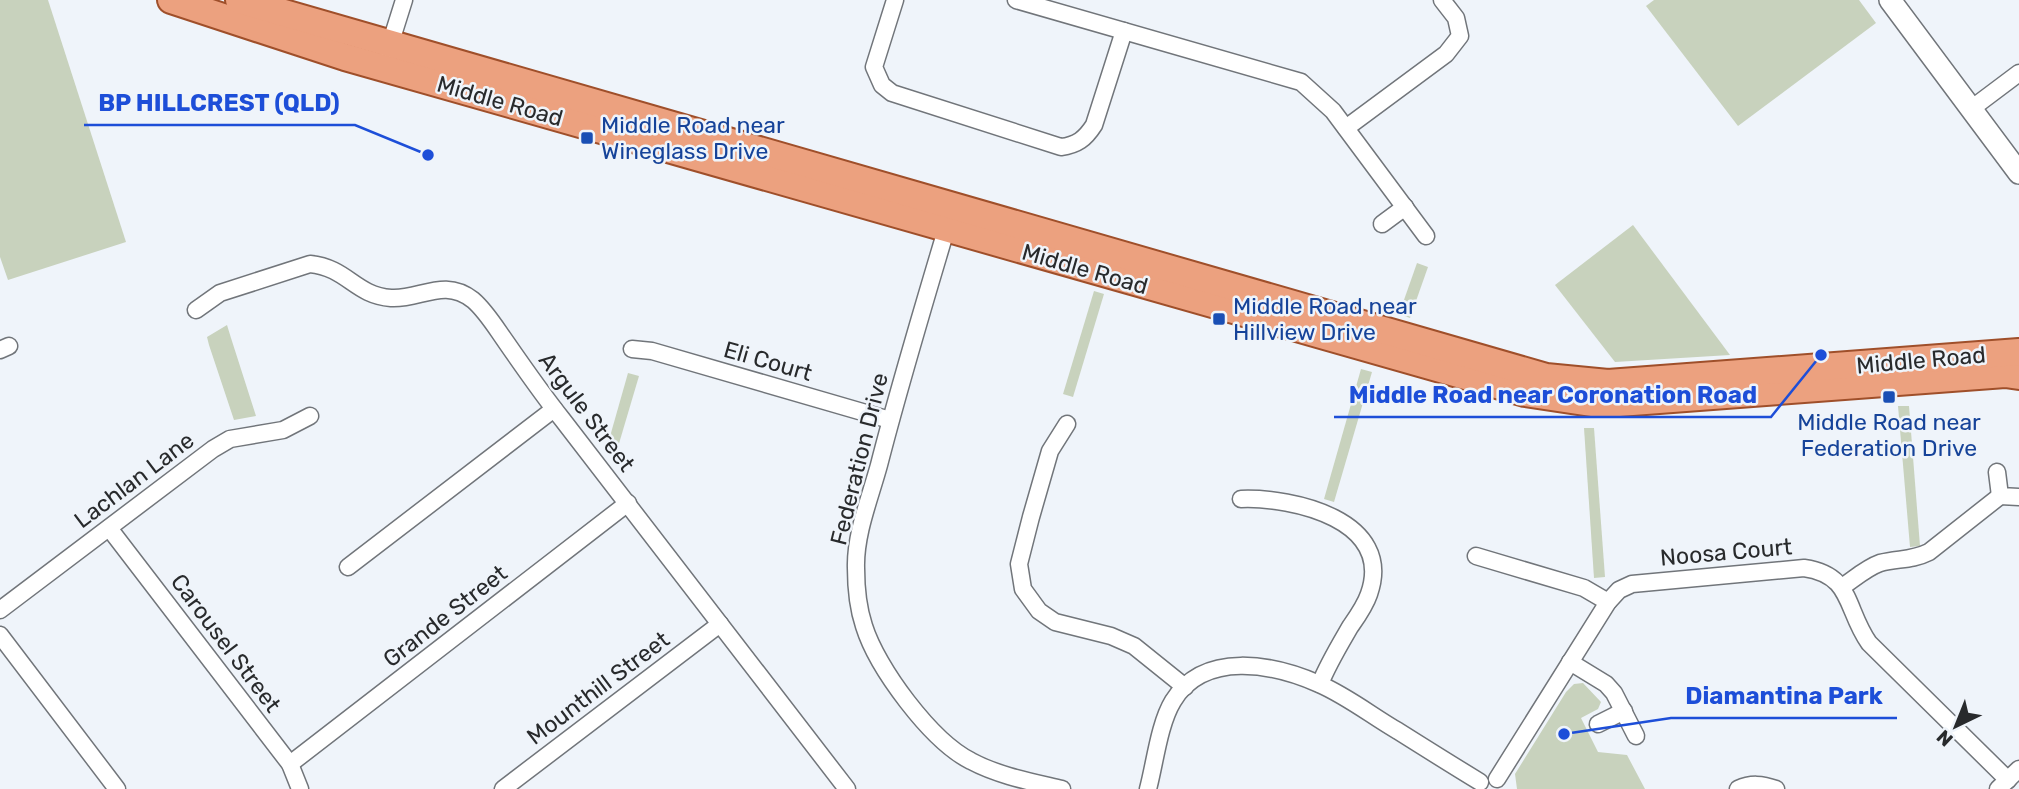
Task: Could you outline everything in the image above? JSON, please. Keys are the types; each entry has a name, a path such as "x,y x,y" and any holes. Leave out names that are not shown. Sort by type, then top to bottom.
{"main road":[{"name":"Middle Road","path":"171,0 309,46 387,55"},
{"name":"Middle Road","path":"239,0 387,55 950,219 1525,394 1591,403 1650,401 2005,374 2019,376"},
{"name":"Middle Road","path":"950,219 1412,339 1546,377 1569,380 1608,383 2019,352"}],"street":[{"path":"387,55 404,0"},
{"path":"895,0 874,67 882,85 892,93 1061,147 1076,145 1088,135 1094,125 1124,31"},
{"path":"1016,0 1301,82 1333,111 1426,236"},
{"path":"1346,128 1446,54 1460,36 1456,18 1442,0"},
{"path":"1890,0 2019,173"},
{"path":"1971,109 2019,73"},
{"path":"1382,224 1405,208"},
{"name":"Federation Drive","path":"950,219 890,420 860,533 856,566 858,597 864,626 879,660 924,721 944,742 970,761 1004,775 1062,789"},
{"name":"Argule Street","path":"196,310 220,293 310,264 340,271 364,291 379,296 395,298 435,289 456,291 472,300 847,789"},
{"name":"Eli Court","path":"632,349 652,351 890,420"},
{"path":"348,567 554,409"},
{"name":"Lachlan Lane","path":"0,610 213,449 230,439 284,430 310,416"},
{"path":"1067,424 1050,451 1031,517 1019,564 1023,589 1040,611 1055,622 1111,636 1134,646 1185,687"},
{"path":"1997,472 2000,496"},
{"path":"2009,779 1869,643 1856,621 1842,587 1882,563 1916,559 2000,496 2019,497"},
{"path":"1241,499 1267,498 1326,513 1342,520 1367,548 1373,565 1373,582 1368,597 1330,661 1320,684"},
{"name":"Grande Street","path":"290,764 628,503"},
{"name":"Carousel Street","path":"109,528 290,764 300,789"},
{"path":"1476,556 1584,588 1608,602"},
{"name":"Noosa Court","path":"1501,784 1570,662 1608,602 1619,590 1632,584 1804,568 1830,575 1842,587"},
{"name":"Mounthill Street","path":"503,789 720,624"},
{"path":"0,635 117,789"},
{"path":"1570,662 1606,684 1614,693 1636,736"},
{"path":"1148,789 1165,721 1173,701 1199,676 1220,667 1241,664 1270,669 1320,684 1479,786 1488,777 1501,784"},
{"path":"1598,724 1624,711"},
{"path":"1738,789 1763,784 1776,789"}],"green space":[{"path":"0,0 48,0 126,242 8,280 0,257"},
{"path":"1654,0 1859,0 1876,23 1738,126 1646,6"},
{"path":"1633,225 1730,355 1615,362 1555,285"},
{"path":"1417,263 1428,267 1410,318 1399,314"},
{"path":"1094,291 1104,294 1073,397 1063,394"},
{"path":"227,325 256,416 234,420 209,345 207,337"},
{"path":"1361,369 1372,372 1334,502 1324,499"},
{"path":"628,373 639,376 615,457 607,447"},
{"path":"1898,406 1909,406 1920,546 1910,547"},
{"path":"1584,428 1594,428 1605,577 1594,578"},
{"path":"1583,683 1601,702 1598,709 1581,718 1598,752 1627,755 1645,789 1517,789 1515,774 1566,692 1574,684"}],"place":[{"name":"Middle Road near Wineglass Drive","path":"587,138"},
{"name":"BP HILLCREST (QLD)","path":"428,155"},
{"name":"Middle Road near Hillview Drive","path":"1219,319"},
{"name":"Middle Road near Coronation Road","path":"1821,355"},
{"name":"Middle Road near Federation Drive","path":"1889,397"},
{"name":"Diamantina Park","path":"1564,734"}]}
